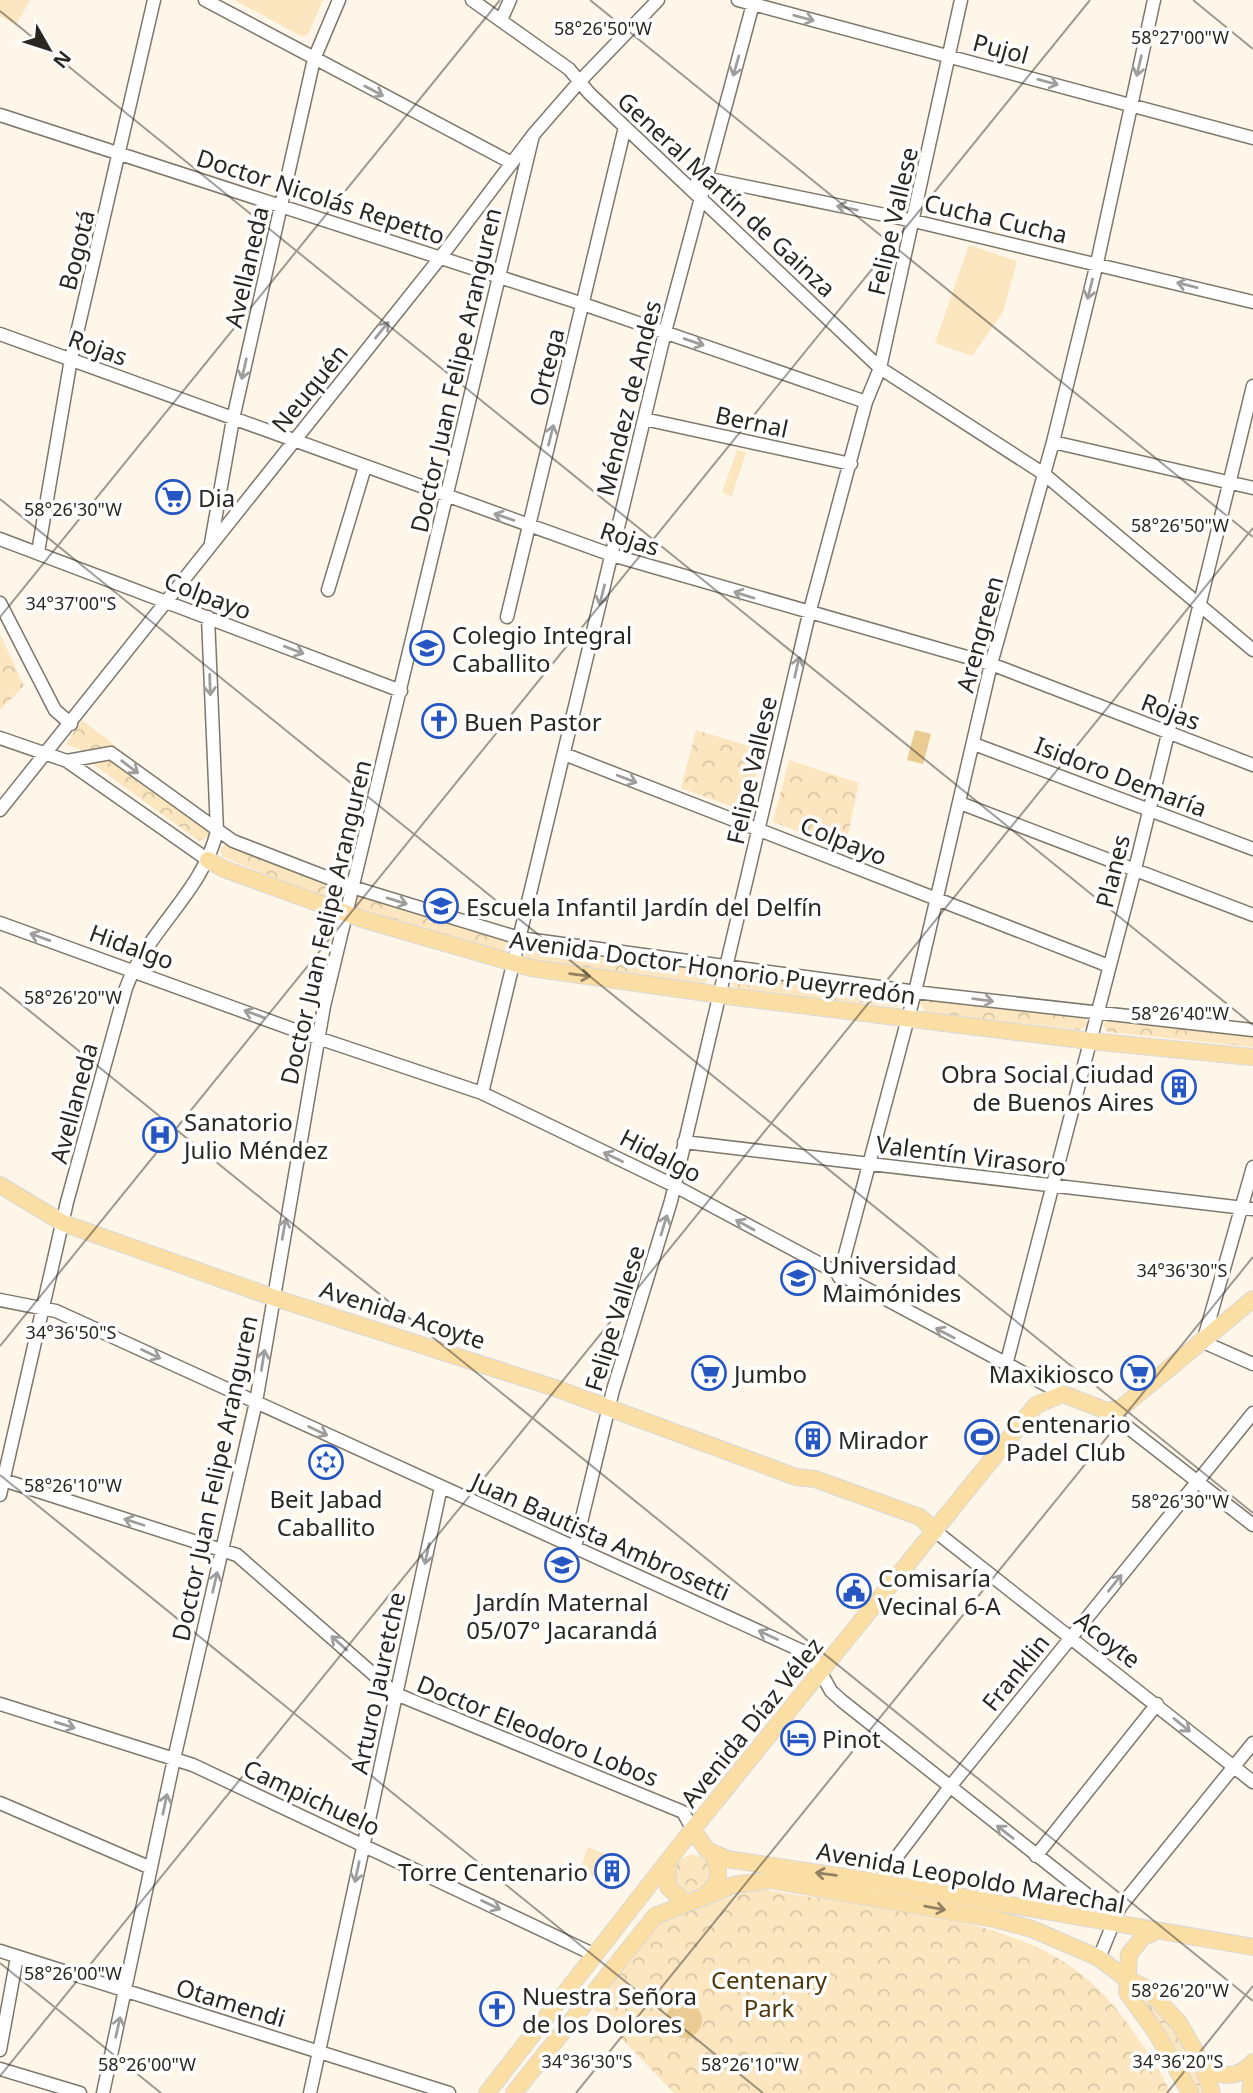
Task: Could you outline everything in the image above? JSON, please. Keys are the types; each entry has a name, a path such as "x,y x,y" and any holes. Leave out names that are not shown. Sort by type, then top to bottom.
{"main road":[{"name":"Avenida Doctor Honorio Pueyrredón","path":"208,860 224,869 346,913 513,964 718,995 907,1019 1253,1057"},
{"name":"Avenida Acoyte","path":"0,1185 63,1223 272,1297 609,1408 796,1477 811,1488 913,1526 935,1531"},
{"path":"1107,1411 1130,1402 1253,1299"},
{"name":"Hidalgo","path":"1063,1394 1107,1411"},
{"name":"Avenida Díaz Vélez","path":"486,2093 667,1862 1037,1405 1063,1394"},
{"path":"693,1830 712,1854 719,1869 718,1880 701,1898"},
{"name":"Avenida Leopoldo Marechal","path":"712,1854 736,1861 878,1882 1154,1932 1253,1947"},
{"path":"513,2093 655,1916 685,1902 669,1889 667,1862"},
{"name":"Avenida Leopoldo Marechal","path":"685,1902 734,1885 770,1880 868,1896 1032,1929 1099,1958 1125,1978 1138,1981 1162,2003 1184,2029 1202,2063 1212,2093"},
{"path":"1154,1932 1143,1937 1133,1947 1125,1978 1131,2003 1157,2034 1190,2093"},
{"path":"595,1955 624,1953"},
{"path":"1202,2063 1214,2072 1227,2075 1243,2071 1253,2062"},
{"path":"1250,2093 1253,2069"}],"street":[{"name":"Bogotá","path":"38,552 71,359 154,0"},
{"path":"205,0 512,163"},
{"name":"Avellaneda","path":"210,547 233,419 314,59 339,0"},
{"name":"General Martín de Gainza","path":"472,0 569,69 625,127 880,368 1044,474 1253,650"},
{"path":"501,20 510,0"},
{"name":"Neuquén","path":"0,810 440,258 533,135 579,81 658,0"},
{"name":"Pujol","path":"738,0 754,2 1253,138"},
{"name":"Felipe Vallese","path":"575,1547 609,1408 675,1186 809,614 866,402 880,368 961,0"},
{"name":"Arengreen","path":"839,1277 915,992 991,664 1053,442 1097,263 1154,0"},
{"name":"Méndez de Andes","path":"482,1093 665,332 754,2"},
{"name":"Doctor Nicolás Repetto","path":"0,115 121,152 281,207 583,304 866,402"},
{"name":"Ortega","path":"507,617 625,127"},
{"name":"Doctor Juan Felipe Aranguren","path":"103,2093 174,1759 256,1402 318,1038 533,135"},
{"path":"687,184 705,178"},
{"name":"Cucha Cucha","path":"705,178 914,221 1253,302"},
{"name":"Rojas","path":"0,334 612,555 809,614 991,664 1253,765"},
{"name":"Planes","path":"1006,1365 1135,869 1166,732 1253,386"},
{"name":"Bernal","path":"644,419 851,464"},
{"path":"1053,442 1253,488"},
{"path":"328,590 365,467"},
{"name":"Colpayo","path":"0,539 401,691"},
{"path":"0,603 55,710 71,724"},
{"name":"Avellaneda","path":"0,1495 1,1480 63,1223 133,970 208,860 216,831 208,617"},
{"name":"Avenida Doctor Honorio Pueyrredón","path":"0,738 67,761 208,860"},
{"name":"Isidoro Demaría","path":"974,744 1253,849"},
{"path":"67,761 111,753 233,841 352,887 519,938 915,992 1253,1030"},
{"name":"Colpayo","path":"564,754 1109,966"},
{"path":"960,803 1253,915"},
{"name":"Hidalgo","path":"0,923 318,1038 482,1093 675,1186 839,1277 1063,1394"},
{"name":"Valentín Virasoro","path":"684,1142 1248,1208"},
{"path":"1253,1167 1248,1208 1228,1247 1203,1342 1253,1364"},
{"name":"Juan Bautista Ambrosetti","path":"0,1300 44,1306 811,1655 837,1696 949,1788 1100,1905 1111,1924"},
{"name":"Hidalgo","path":"1107,1411 1253,1525"},
{"name":"Franklin","path":"868,1896 949,1788 1253,1413"},
{"name":"Doctor Eleodoro Lobos","path":"1,1480 223,1548 254,1566 396,1694 683,1812 693,1830"},
{"name":"Arturo Jauretche","path":"310,2093 441,1487"},
{"name":"Acoyte","path":"935,1531 1157,1704 1253,1783"},
{"name":"Campichuelo","path":"0,1704 174,1759 363,1844 595,1955"},
{"path":"1036,1856 1157,1704"},
{"path":"1099,1958 1120,1907 1253,1742"},
{"path":"0,1803 151,1868"},
{"name":"Otamendi","path":"0,1951 449,2093"},
{"path":"0,2050 17,1957"},
{"path":"0,2069 80,2093"}],"green space":[{"path":"0,0 30,0 16,25 0,16"},
{"path":"234,0 323,0 308,34 303,37"},
{"path":"969,245 1017,261 1003,312 972,356 935,343"},
{"path":"737,450 746,452 732,496 722,493"},
{"path":"0,634 24,686 0,710"},
{"path":"82,720 116,746 85,752 66,744"},
{"path":"696,730 762,750 747,812 681,788"},
{"path":"111,758 208,828 210,836 199,841 86,759"},
{"path":"789,760 859,783 845,848 773,822"},
{"path":"225,844 341,889 341,894 332,901 223,857 220,850"},
{"path":"359,895 509,940 510,948 505,952 358,909 354,903"},
{"path":"529,944 705,970 711,976 703,984 529,960 525,956"},
{"path":"739,972 898,993 902,1001 898,1007 737,990 729,980"},
{"path":"923,998 1085,1016 1087,1025 1080,1030 925,1012 920,1003"},
{"path":"1108,1018 1253,1034 1253,1047 1108,1032 1103,1025"},
{"path":"588,1847 605,1854 595,1877 580,1870"},
{"path":"693,1855 706,1861 712,1874 706,1887 693,1893 680,1887 674,1874 680,1861"},
{"name":"Centenary Park","path":"765,1890 925,1914 1004,1934 1041,1949 1073,1968 1110,2002 1153,2061 1170,2093 674,2093 591,2007 655,1925 667,1917 749,1891"},
{"path":"1143,1992 1164,2016 1180,2039 1206,2093 1194,2093 1137,1995"}],"shaded area":[{"path":"915,730 931,734 923,764 907,760"},
{"path":"684,2002 697,2007 702,2020 697,2033 684,2038 671,2033 666,2020 671,2007"}],"place":[{"name":"Dia","path":"173,497"},
{"name":"Colegio Integral Caballito","path":"427,648"},
{"name":"Buen Pastor","path":"439,721"},
{"name":"Escuela Infantil Jardín del Delfín","path":"441,906"},
{"name":"Obra Social Ciudad de Buenos Aires","path":"1179,1087"},
{"name":"Sanatorio Julio Méndez","path":"160,1135"},
{"name":"Universidad Maimónides","path":"798,1278"},
{"name":"Jumbo","path":"709,1373"},
{"name":"Maxikiosco","path":"1138,1373"},
{"name":"Centenario Padel Club","path":"982,1437"},
{"name":"Mirador","path":"813,1439"},
{"name":"Beit Jabad Caballito","path":"326,1462"},
{"name":"Jardín Maternal 05/07° Jacarandá","path":"562,1565"},
{"name":"Comisaría Vecinal 6-A","path":"854,1591"},
{"name":"Pinot","path":"798,1738"},
{"name":"Torre Centenario","path":"612,1871"},
{"name":"Nuestra Señora de los Dolores","path":"497,2009"}]}
